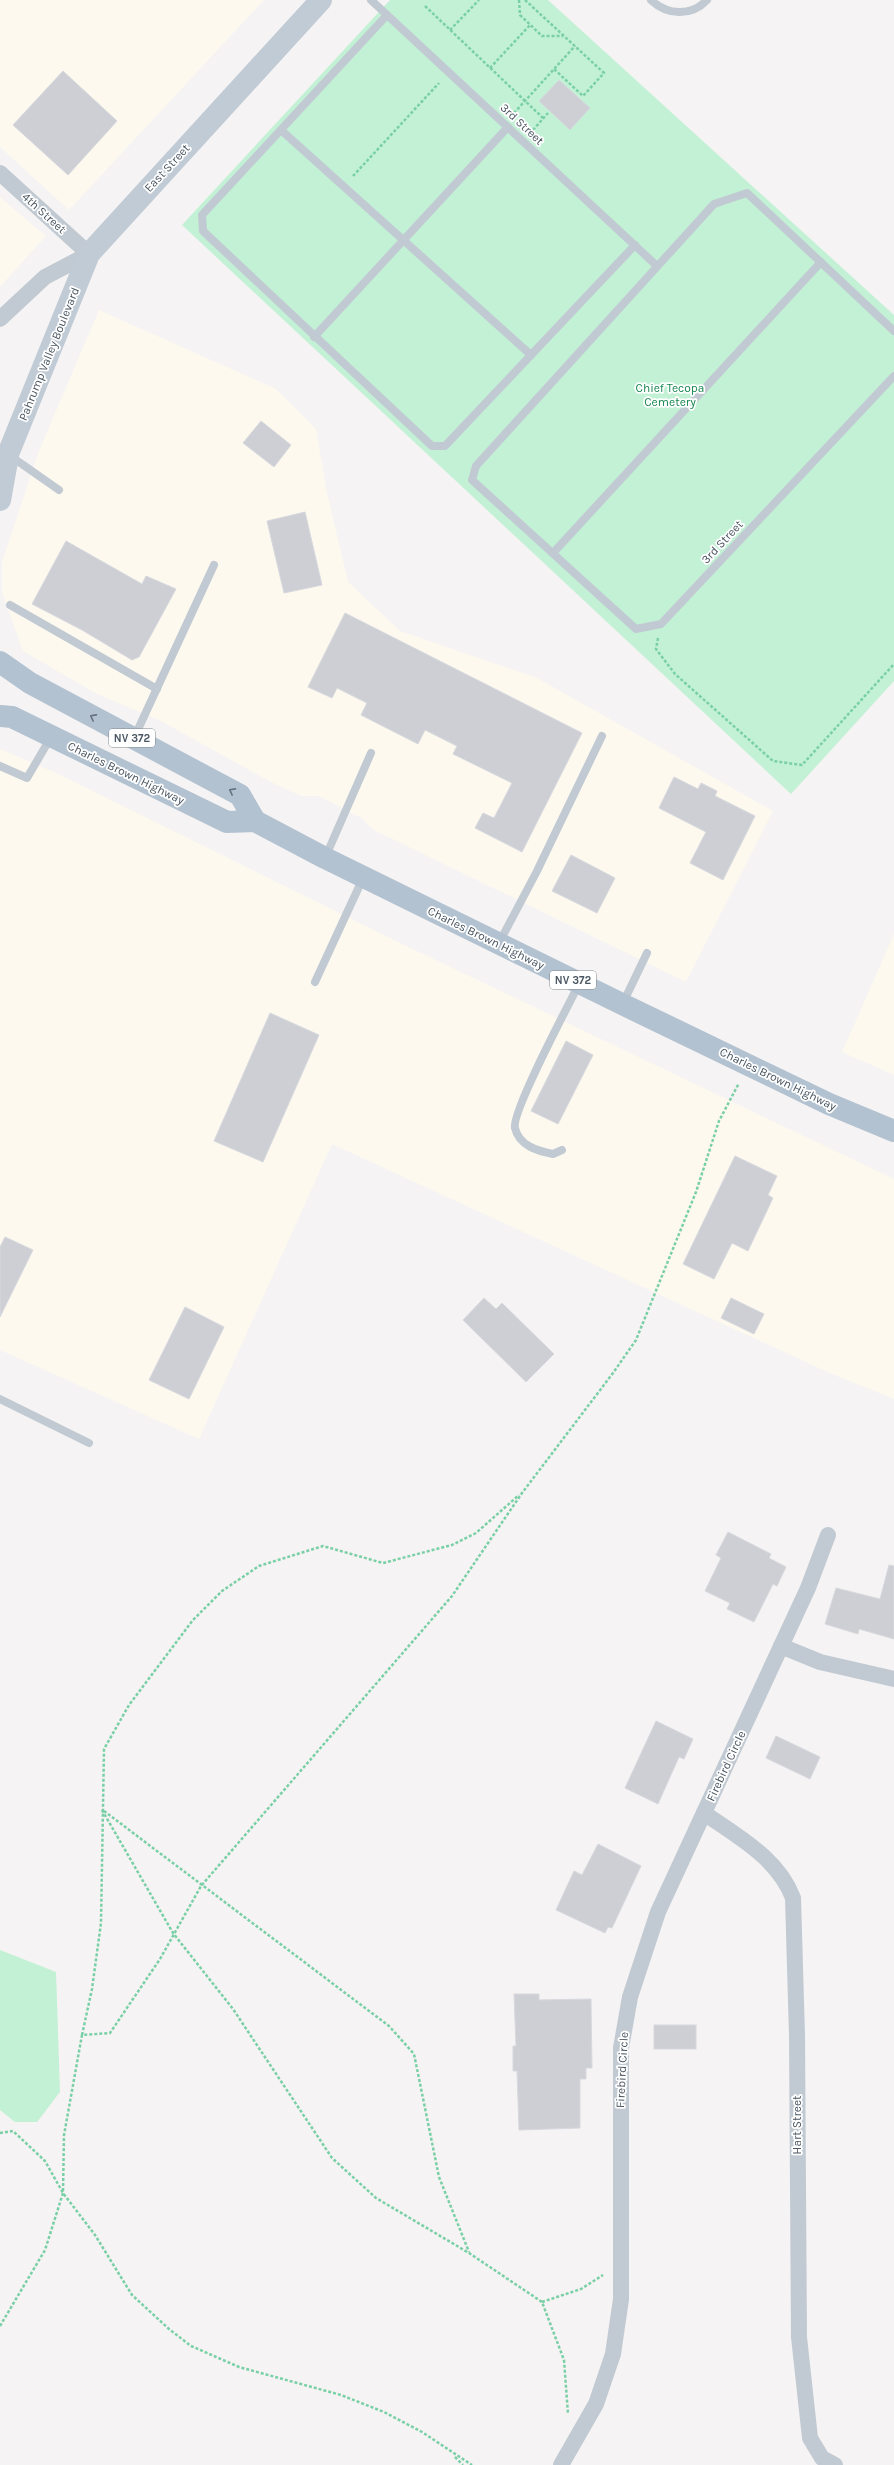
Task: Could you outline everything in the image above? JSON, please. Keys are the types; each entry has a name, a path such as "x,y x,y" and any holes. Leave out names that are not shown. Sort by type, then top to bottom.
{"main road":[{"name":"NV 372","path":"0,662 30,683 240,795 255,821"},
{"name":"Charles Brown Highway","path":"0,716 12,717 226,822 255,821 363,877 622,1004 838,1108 894,1131"}],"street":[{"name":"East Street","path":"0,319 45,277 89,254 321,0"},
{"name":"4th Street","path":"0,174 89,254"},
{"name":"Pahrump Valley Boulevard","path":"0,500 4,462 89,254"},
{"name":"Firebird Circle","path":"561,2465 596,2404 613,2354 621,2299 621,2048 630,1997 658,1912 808,1588 828,1536"},
{"path":"781,1646 820,1662 894,1679"},
{"name":"Hart Street","path":"704,1813 763,1855 786,1881 793,1898 797,2035 799,2336 810,2438 822,2458 835,2465"}],"lane":[{"name":"3rd Street","path":"371,0 657,266"},
{"path":"651,0 672,12 687,12 707,0"},
{"path":"387,15 202,215 203,230 314,337 432,446 445,446 635,245"},
{"path":"314,337 404,240 506,125"},
{"path":"281,130 531,355"},
{"path":"661,624 636,629 472,480 476,466 714,204 747,193 894,331"},
{"path":"553,554 821,262"},
{"name":"3rd Street","path":"661,624 894,376"},
{"path":"4,462 59,490"},
{"path":"134,739 214,565"},
{"path":"10,605 157,688"},
{"path":"499,944 537,871 602,736"},
{"path":"0,766 27,778 51,737"},
{"path":"325,858 371,753"},
{"path":"315,982 363,877"},
{"path":"622,1004 647,953"},
{"path":"562,1150 553,1154 533,1149 518,1136 515,1120 546,1050 580,983"},
{"path":"0,1400 89,1443"}],"path":[{"path":"450,30 479,0"},
{"path":"519,0 520,15 542,36 564,36"},
{"path":"525,0 604,73 583,96 554,68"},
{"path":"425,6 544,118"},
{"path":"490,68 530,25"},
{"path":"506,125 525,100 575,46"},
{"path":"344,186 449,72"},
{"path":"523,141 548,113"},
{"path":"661,624 656,649 675,674 773,761 802,765 894,664"},
{"path":"82,2036 110,2033 160,1959 173,1932 202,1886 452,1596 522,1493 613,1373 636,1340 696,1192 719,1121 749,1065"},
{"path":"0,2326 44,2250 63,2193 64,2135 92,1989 101,1923 104,1749 129,1704 193,1620 222,1591 259,1566 323,1546 383,1563 452,1545 476,1533 522,1493"},
{"path":"102,1810 388,2026 414,2054 439,2177 469,2253"},
{"path":"102,1810 173,1932 233,2008 332,2158 376,2198 469,2253 542,2302 564,2360 571,2449"},
{"path":"0,2133 13,2131 45,2162 63,2193 94,2235 132,2295 169,2329 191,2346 239,2367 341,2395 377,2410 422,2432 452,2454 472,2465"},
{"path":"542,2302 581,2289 621,2263"},
{"path":"452,2454 463,2465"}],"shaded area":[{"path":"0,0 264,0 69,210 0,147"},
{"path":"0,197 46,236 0,287"},
{"path":"99,310 276,389 316,429 327,493 348,582 400,631 537,678 773,811 686,982 372,829 363,819 319,796 301,796 271,782 159,720 97,694 23,651 2,592 2,562 39,451"},
{"path":"0,749 54,772 398,942 894,1179 894,1399 832,1374 332,1144 199,1439 0,1350"},
{"path":"894,934 894,1075 842,1052"}],"green space":[{"name":"Chief Tecopa Cemetery","path":"390,0 548,0 894,315 894,681 791,794 182,225"},
{"path":"0,1950 56,1972 60,2092 37,2122 15,2122 0,2110"}],"building":[{"path":"63,71 117,121 68,175 13,125"},
{"path":"559,80 590,108 570,130 539,101"},
{"path":"261,421 291,445 274,467 243,443"},
{"path":"305,512 322,585 284,593 267,521"},
{"path":"66,541 142,584 146,576 176,589 139,657 132,660 82,630 32,604"},
{"path":"345,613 582,733 522,852 475,828 483,813 494,818 512,783 453,754 457,746 425,730 418,744 361,715 367,703 337,688 332,698 308,687"},
{"path":"674,777 698,789 701,783 717,791 715,796 755,816 723,880 690,863 706,832 659,808"},
{"path":"571,855 615,878 597,913 552,891"},
{"path":"270,1013 319,1035 263,1162 214,1141"},
{"path":"566,1041 593,1055 558,1124 531,1111"},
{"path":"735,1156 777,1176 768,1195 773,1198 748,1251 732,1243 714,1279 683,1264"},
{"path":"5,1237 33,1250 0,1317 0,1247"},
{"path":"484,1298 496,1309 502,1303 554,1354 526,1382 463,1320"},
{"path":"731,1298 764,1314 754,1334 721,1318"},
{"path":"185,1307 224,1327 189,1399 149,1380"},
{"path":"728,1532 771,1554 769,1558 786,1567 777,1586 773,1584 754,1622 727,1609 730,1603 705,1591 721,1558 716,1555"},
{"path":"889,1565 894,1566 894,1639 859,1629 858,1634 825,1624 836,1588 880,1599"},
{"path":"656,1721 693,1739 684,1759 679,1757 658,1804 625,1788"},
{"path":"776,1736 820,1757 810,1779 766,1758"},
{"path":"598,1844 641,1866 612,1928 608,1927 605,1933 556,1910 574,1871 582,1875"},
{"path":"514,1994 539,1994 539,2000 591,1999 592,2068 586,2068 586,2079 580,2079 580,2128 519,2130 517,2071 513,2071 513,2046 516,2046"},
{"path":"654,2025 696,2025 696,2049 654,2049"}]}
